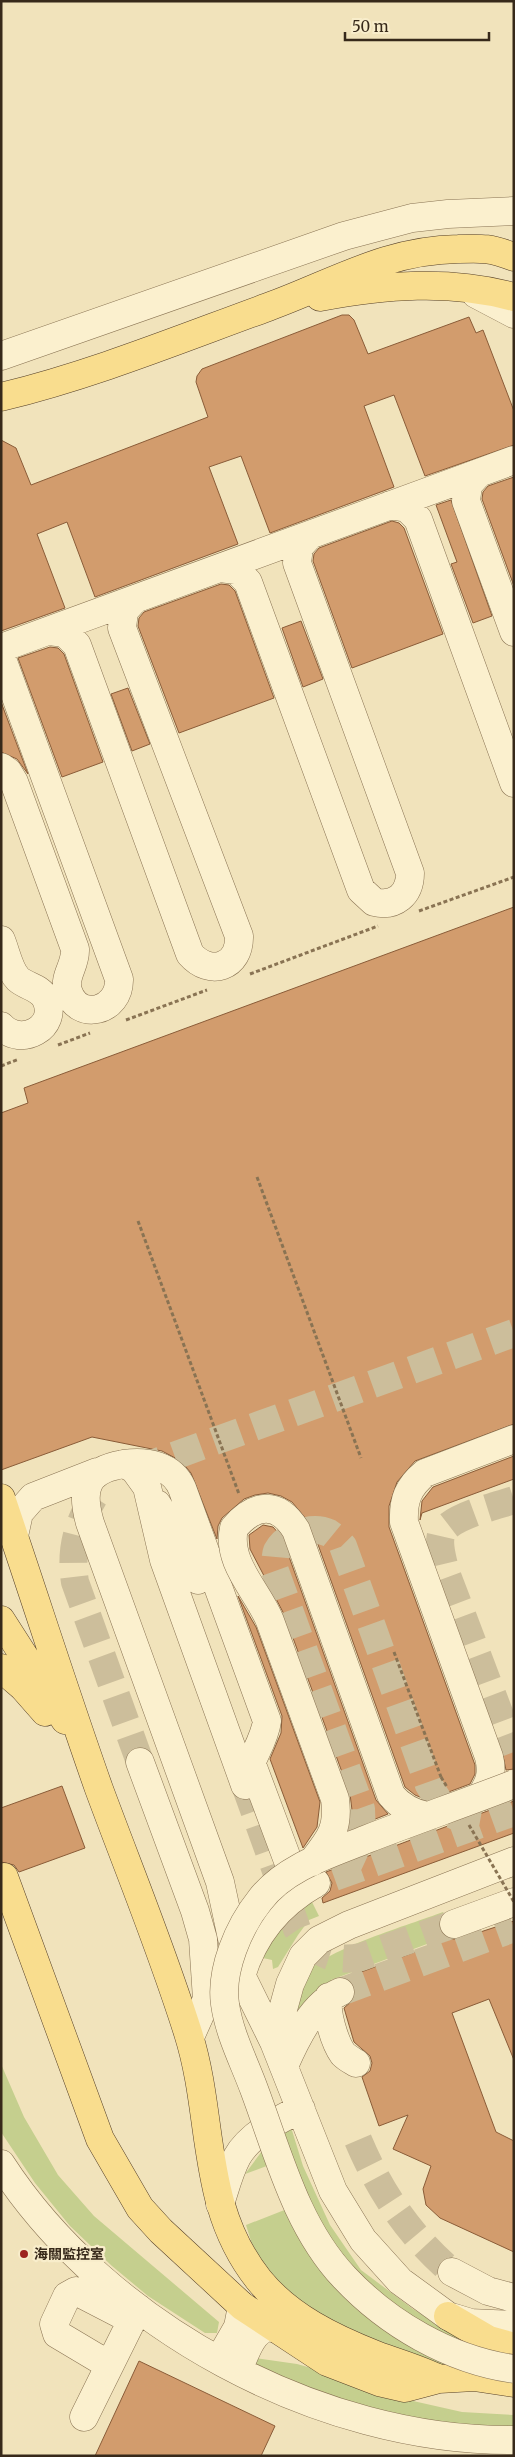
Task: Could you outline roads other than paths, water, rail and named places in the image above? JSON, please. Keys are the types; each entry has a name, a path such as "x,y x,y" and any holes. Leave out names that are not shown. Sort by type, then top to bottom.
{"main road":[{"path":"1,397 58,383 276,304 385,259 434,249 506,252"},
{"path":"276,304 388,287 424,285 463,288 514,297"},
{"path":"1,414 58,383"},
{"path":"1,1498 99,1788 166,1965 190,2037 198,2075 211,2167 227,2226 244,2259 270,2293 287,2308 330,2336 378,2356 422,2370 439,2379"},
{"path":"1,1620 61,1714 99,1788"},
{"path":"1,1668 23,1687 49,1715 99,1788"},
{"path":"4,1877 100,2139 140,2208 161,2231 242,2306 273,2328 328,2362 379,2382 406,2388 439,2379 485,2378 514,2383"},
{"path":"458,2319 489,2340 514,2347"}],"street":[{"path":"1,356 344,236 412,218 448,214 514,211"},
{"path":"463,288 514,314"},
{"path":"1,648 514,460"},
{"path":"479,473 468,485 466,501 514,632"},
{"path":"390,505 407,508 418,519 514,783"},
{"path":"220,568 236,570 248,582 361,890 374,902 392,902 404,895 408,889 410,873 297,563 299,547 310,535"},
{"path":"49,631 65,634 76,645 190,954 202,965 210,967 226,964 237,952 239,936 122,628 124,611 135,599"},
{"path":"1,656 118,979 116,995 106,1007 90,1010 75,1003 70,996 67,980 76,959 74,949 14,782 8,772 1,767"},
{"path":"1,940 13,973 19,979 40,991 48,1006 48,1014 41,1028 27,1036 11,1034 1,1026"},
{"path":"473,1808 491,1780 490,1762 404,1522 403,1510 406,1497 413,1483 425,1473 514,1439"},
{"path":"124,1464 134,1469 143,1479 149,1492 164,1560 291,1869 301,1882 426,1816 473,1808 514,1784"},
{"path":"14,1536 19,1512 33,1497 97,1472 124,1464 152,1464 167,1470 180,1482 267,1721 265,1731 250,1767"},
{"path":"97,1472 87,1484 86,1509 220,1882 241,1976 279,2054 333,2191 363,2240 400,2281 458,2319 514,2335"},
{"path":"241,1976 253,1944 262,1930 313,1877 336,1823 335,1799 270,1621 259,1597 240,1569 232,1547 234,1528 250,1513 261,1508 281,1512 290,1520 296,1530 391,1795 406,1808 426,1816"},
{"path":"140,1762 195,1911 203,1939 207,2000 219,2034 235,2058 298,2101"},
{"path":"279,2054 290,1984 303,1956 319,1940 349,1925 514,1861"},
{"path":"313,1877 271,1888 252,1910 229,1963 225,1988 225,2004 230,2023 297,2204 321,2246 343,2276 366,2298 396,2322 454,2353 481,2362 514,2369"},
{"path":"454,1924 514,1902"},
{"path":"166,1965 207,2000"},
{"path":"279,2054 300,2034 334,1994 327,2011 342,2052 348,2059 356,2063"},
{"path":"190,2037 207,2000"},
{"path":"220,2204 234,2163 243,2148 275,2123 298,2101"},
{"path":"1,2164 40,2217 70,2250 135,2314"},
{"path":"452,2272 488,2291 514,2298"},
{"path":"109,2366 57,2334 54,2324 67,2296 76,2291 135,2314 260,2383 318,2406 364,2420 459,2437 514,2440"},
{"path":"229,2365 242,2306"},
{"path":"84,2417 135,2314"},
{"path":"458,2319 514,2325"},
{"path":"229,2365 260,2329 269,2326 273,2328"}],"tunnel":[{"path":"135,1470 514,1333"},
{"path":"94,1497 83,1517 76,1538 73,1559 75,1582 140,1762"},
{"path":"514,1500 473,1513 452,1523 441,1535 440,1544 445,1570 514,1752"},
{"path":"344,1874 362,1835 361,1809 275,1571 277,1551 287,1540 300,1533 315,1530 329,1533 343,1546 429,1785 450,1813 463,1819 483,1823"},
{"path":"245,1785 297,1929 317,1950 333,1957 361,1957 454,1924"},
{"path":"334,1877 514,1812"},
{"path":"340,1992 514,1928"},
{"path":"358,2140 376,2177 397,2212 422,2243 452,2272"}],"place":[{"name":"海關監控室","path":"24,2254"}]}
